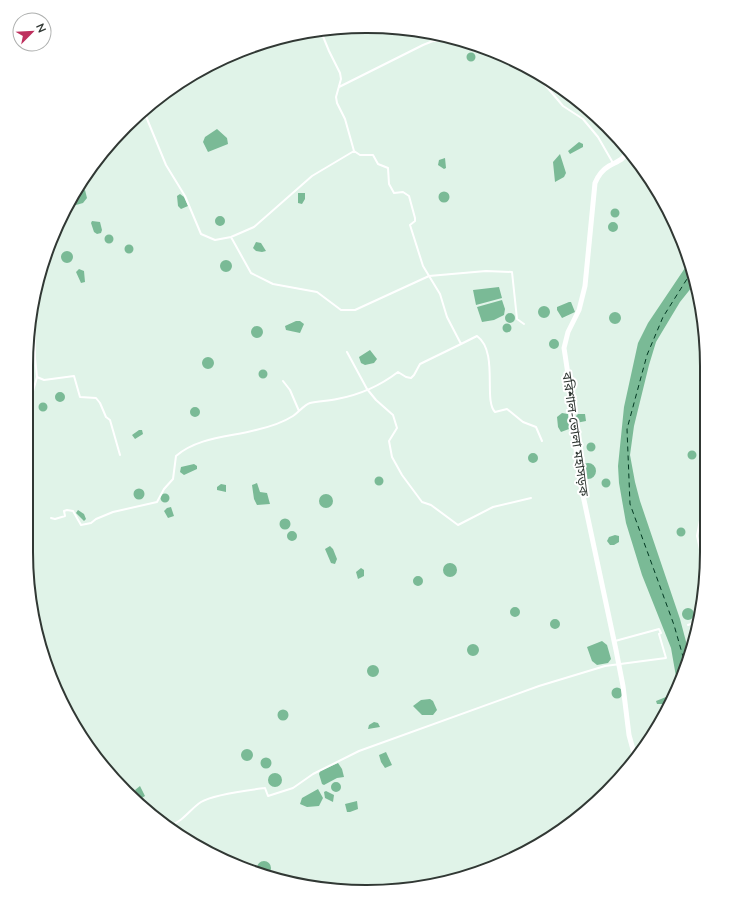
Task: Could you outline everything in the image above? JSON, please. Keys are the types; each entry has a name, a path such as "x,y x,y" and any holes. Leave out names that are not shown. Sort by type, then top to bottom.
{"highway":[{"name":"বরিশাল-ভোলা মহাসড়ক","path":"624,155 622,159 599,175 595,183 585,286 564,348 570,380 571,412 581,486 619,663 627,723 634,751"}],"street":[{"path":"323,36 329,52 340,72 341,79 336,97 337,103 345,119 354,151 360,155 373,155 378,164 388,168 389,184 394,193 407,194 415,221 410,225 410,228 418,254 440,294 447,317 461,344"},
{"path":"339,87 423,45 433,41 439,41"},
{"path":"545,85 563,106 583,119 598,138 613,164"},
{"path":"146,117 166,165 185,196 201,234 215,240 231,237 254,227 312,176 354,151"},
{"path":"231,237 251,273 273,284 316,292 341,310 355,310 429,276 486,271 512,272 517,319 524,324"},
{"path":"51,518 60,518 65,516 64,511 69,510 73,511 81,525 87,524 112,512 157,502 164,489 173,479 176,456 186,447 228,435 274,425 309,404 339,399 367,389 386,381 398,372 411,378 420,364 477,336 481,338 488,356 491,380 490,400 493,410 495,412 507,409 512,411 523,422 536,426 538,436 542,440"},
{"path":"33,391 37,377 35,338"},
{"path":"347,352 367,389 376,400 393,415 397,428 389,442 392,457 402,475 422,502 432,505 458,524 493,507 531,498"},
{"path":"37,377 44,380 74,376 80,397 96,398 100,403 106,417 110,420 120,455"},
{"path":"283,381 290,390 299,411"},
{"path":"700,445 700,520 697,536 700,550"},
{"path":"688,625 692,624"},
{"path":"175,824 179,823 202,802 241,790 265,788 268,796 274,796 293,788 313,774 372,746 539,686 595,668 619,663 666,658 659,629 614,641"}],"shaded area":[{"path":"471,52 476,57 471,62 466,57"},
{"path":"217,129 227,138 228,144 208,152 203,142 205,137"},
{"path":"579,142 583,144 583,147 570,154 568,151"},
{"path":"560,154 566,173 564,177 555,182 553,162"},
{"path":"445,158 446,168 444,169 438,165 439,160"},
{"path":"85,190 87,198 83,203 76,205 75,205"},
{"path":"444,191 448,193 450,197 448,201 444,203 440,201 438,197 440,193"},
{"path":"298,193 305,193 305,199 302,204 298,203"},
{"path":"180,194 184,197 188,206 181,209 178,206 177,196"},
{"path":"615,208 620,213 615,218 610,213"},
{"path":"220,216 225,221 220,226 215,221"},
{"path":"92,221 100,222 102,230 101,233 97,234 94,232 91,223"},
{"path":"611,222 615,222 617,223 617,231 611,232 608,229 608,225"},
{"path":"109,234 114,239 109,244 104,239"},
{"path":"256,242 261,243 266,251 256,251 253,248"},
{"path":"129,244 134,249 129,254 124,249"},
{"path":"65,251 69,251 73,257 69,263 65,263 61,259 61,255"},
{"path":"228,260 231,261 231,271 224,272 221,271 220,264 221,261"},
{"path":"685,268 691,288 680,302 656,342 634,426 630,455 640,501 680,619 687,645 676,676 671,648 642,575 626,523 619,483 618,466 624,407 638,343 648,323"},
{"path":"79,269 84,271 85,282 81,283 76,272"},
{"path":"499,287 502,298 476,305 473,290"},
{"path":"502,300 505,309 504,315 494,320 482,322 477,307"},
{"path":"571,302 575,312 562,318 557,310 557,307"},
{"path":"542,306 546,306 550,312 546,318 542,318 538,314 538,310"},
{"path":"613,312 617,312 621,318 617,324 613,324 609,320 609,316"},
{"path":"508,313 512,313 514,314 514,322 508,323 505,320 505,316"},
{"path":"296,321 300,321 304,324 300,333 286,330 285,326"},
{"path":"505,324 509,324 511,328 509,332 505,332 503,330 503,326"},
{"path":"257,326 261,328 263,332 261,336 257,338 253,336 251,332 253,328"},
{"path":"552,339 556,339 558,340 558,348 552,349 549,346 549,342"},
{"path":"370,350 377,359 374,363 365,365 361,363 359,357"},
{"path":"210,357 213,358 213,368 206,369 203,368 202,361 203,358"},
{"path":"261,370 265,370 267,374 265,378 261,378 259,376 259,372"},
{"path":"58,392 62,392 64,393 64,401 58,402 55,399 55,395"},
{"path":"41,403 45,403 47,407 45,411 41,411 39,409 39,405"},
{"path":"193,407 197,407 199,408 199,416 193,417 190,414 190,410"},
{"path":"562,413 568,414 569,429 561,432 558,427 557,417"},
{"path":"578,414 585,414 586,421 576,423 574,418"},
{"path":"139,430 142,430 143,434 135,439 132,435"},
{"path":"591,442 596,447 591,452 586,447"},
{"path":"690,451 694,451 696,455 694,459 690,459 688,457 688,453"},
{"path":"533,453 538,458 533,463 528,458"},
{"path":"588,463 595,468 596,471 591,478 588,479 581,474 580,471 585,464"},
{"path":"194,464 197,466 197,469 184,475 180,472 181,467"},
{"path":"377,477 381,477 383,481 381,485 377,485 375,483 375,479"},
{"path":"606,478 611,483 606,488 601,483"},
{"path":"257,483 260,492 267,493 270,504 257,505 254,499 252,485"},
{"path":"221,484 226,485 226,492 217,490 217,487"},
{"path":"137,489 141,489 143,490 143,498 137,499 134,496 134,492"},
{"path":"163,494 167,494 169,498 167,502 163,502 161,500 161,496"},
{"path":"326,494 331,496 333,501 331,506 326,508 321,506 319,501 321,496"},
{"path":"171,507 174,516 168,518 164,511"},
{"path":"78,510 84,514 86,519 84,521 76,513"},
{"path":"285,518 289,520 291,524 289,528 285,530 281,528 279,524 281,520"},
{"path":"681,527 686,532 681,537 676,532"},
{"path":"290,531 294,531 296,532 296,540 290,541 287,538 287,534"},
{"path":"615,535 619,536 619,542 614,545 610,545 607,541 609,537"},
{"path":"330,546 333,549 337,559 335,564 331,563 325,549"},
{"path":"450,563 455,565 457,570 455,575 450,577 445,575 443,570 445,565"},
{"path":"361,568 364,570 364,576 358,579 356,572"},
{"path":"418,576 423,581 418,586 413,581"},
{"path":"515,607 520,612 515,617 510,612"},
{"path":"688,608 692,610 694,614 692,618 688,620 684,618 682,614 684,610"},
{"path":"555,619 560,624 555,629 550,624"},
{"path":"602,641 607,645 611,659 608,663 597,665 592,661 587,647"},
{"path":"475,644 478,645 478,655 471,656 468,655 467,648 468,645"},
{"path":"375,665 378,666 378,676 371,677 368,676 367,669 368,666"},
{"path":"615,688 619,688 621,689 621,697 615,698 612,695 612,691"},
{"path":"667,697 663,704 657,704 656,701"},
{"path":"430,699 433,701 437,710 433,715 422,715 413,706 421,700"},
{"path":"283,709 287,711 289,715 287,719 283,721 279,719 277,715 279,711"},
{"path":"374,722 378,723 380,727 368,729 369,725"},
{"path":"247,749 251,751 253,755 251,759 247,761 243,759 241,755 243,751"},
{"path":"386,752 392,765 385,768 379,755"},
{"path":"266,757 270,759 272,763 270,767 266,769 262,767 260,763 262,759"},
{"path":"338,763 342,769 344,777 337,778 324,785 322,784 319,774 320,771"},
{"path":"275,773 280,775 282,780 280,785 275,787 270,785 268,780 270,775"},
{"path":"336,782 341,787 336,792 331,787"},
{"path":"140,786 145,796 142,798 135,790"},
{"path":"318,789 323,798 319,806 307,807 300,804 302,798"},
{"path":"326,791 334,795 333,802 325,798 324,792"},
{"path":"357,801 358,809 347,812 345,804"},
{"path":"264,861 270,865 270,871 258,866 259,863"}],"ferry route":[{"path":"683,656 674,625 630,504 627,429 647,355 663,317 688,277"}]}
